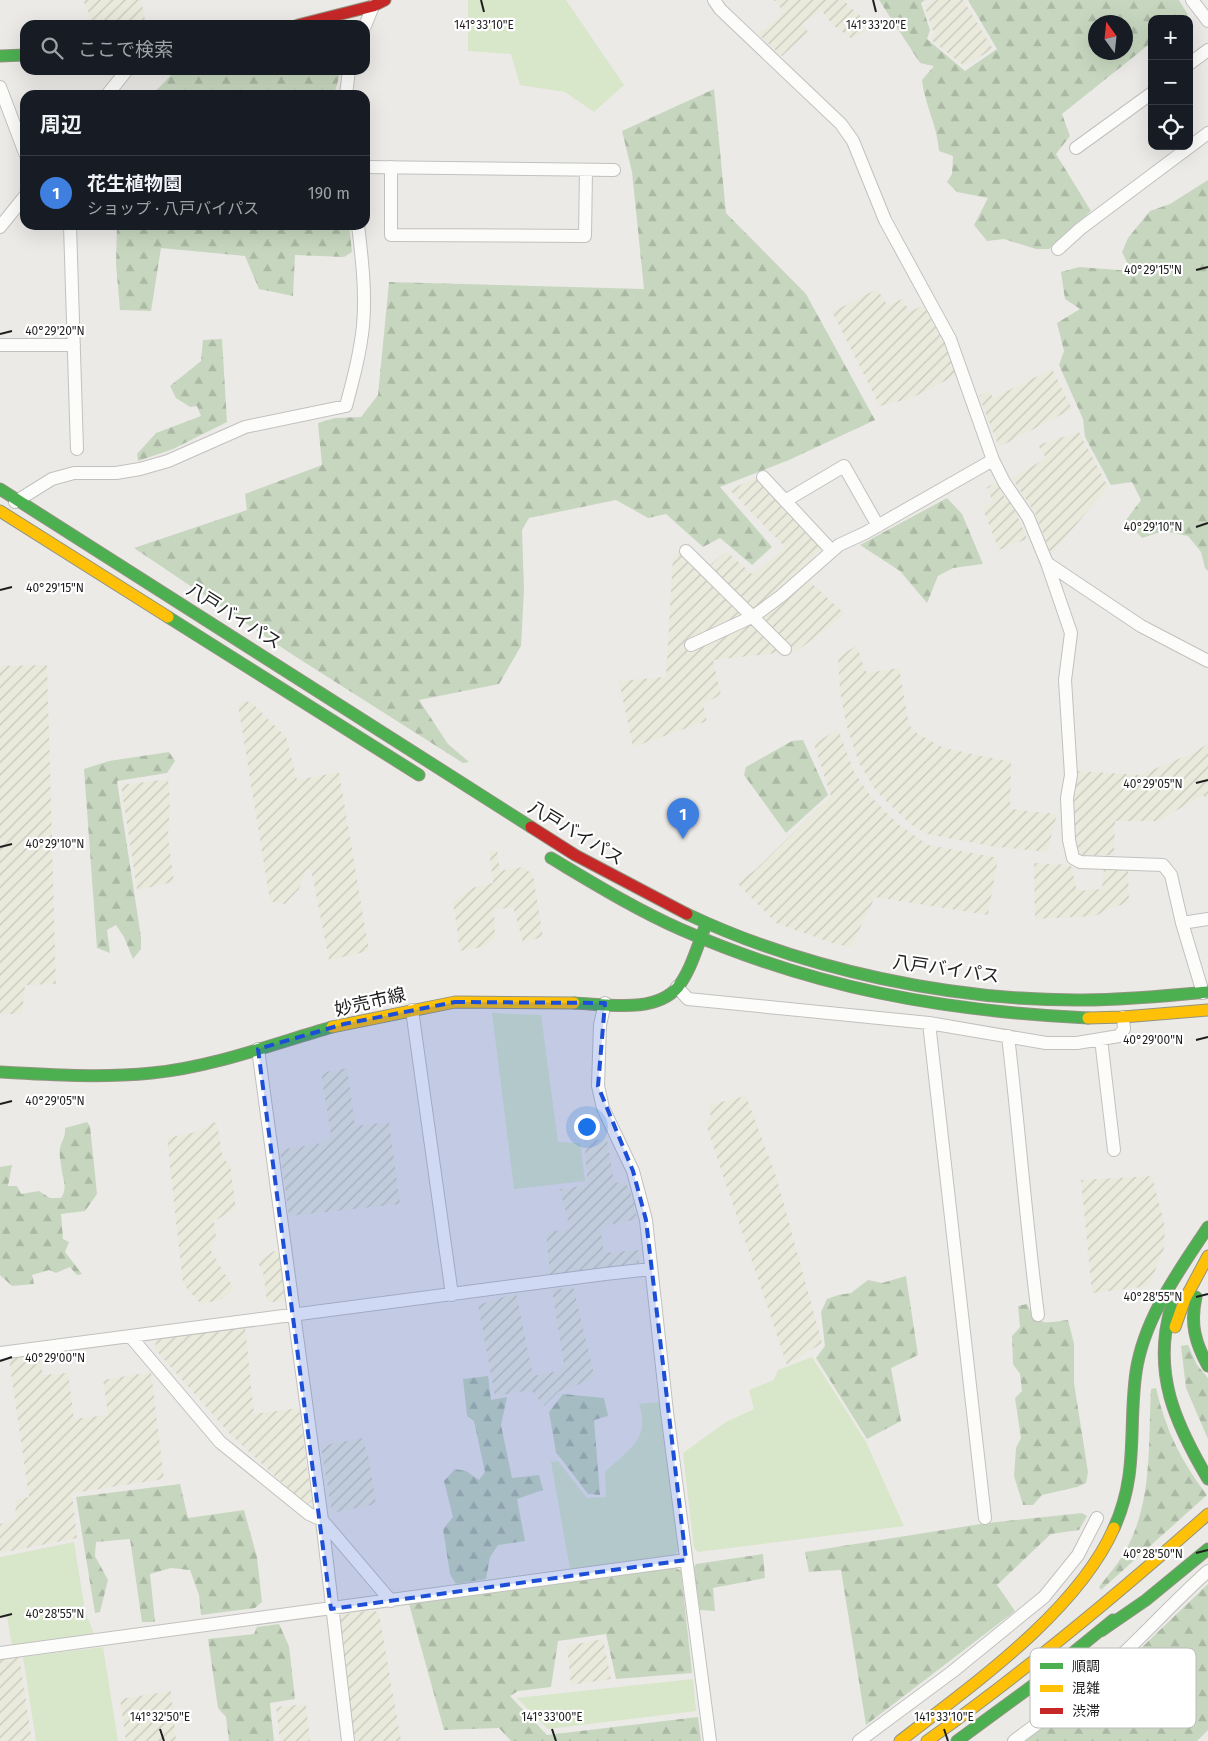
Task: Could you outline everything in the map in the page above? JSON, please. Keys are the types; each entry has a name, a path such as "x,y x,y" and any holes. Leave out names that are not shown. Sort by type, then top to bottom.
{"main road":[{"path":"316,20 379,3"},
{"path":"0,56 20,56"},
{"name":"八戸バイパス","path":"0,489 575,855 643,893 707,923 783,951 836,967 882,978 974,993 1109,999 1206,992"},
{"name":"八戸バイパス","path":"1,513 431,782"},
{"name":"八戸バイパス","path":"540,851 589,883 700,939 739,955 826,983 954,1009 1019,1015 1123,1017 1208,1010"},
{"name":"妙売市線","path":"0,1072 79,1077 154,1073 211,1062 344,1024 455,1002 643,1004 663,998 676,987 683,978 707,923"},
{"path":"1208,1227 1170,1310 1164,1336 1164,1364 1167,1391 1176,1422 1208,1479"},
{"path":"900,1741 995,1666 1056,1608 1083,1578 1107,1543 1124,1506 1131,1470 1137,1369 1146,1338 1186,1260 1208,1227"},
{"path":"1208,1256 1178,1313 1172,1338 1173,1365 1186,1419 1208,1460"},
{"path":"1208,1262 1191,1311 1192,1330 1199,1350 1208,1366"},
{"path":"1052,1648 1098,1611 1208,1514"},
{"path":"1079,1648 1208,1536"},
{"path":"1094,1636 1146,1600 1208,1549"},
{"path":"927,1741 982,1704 1030,1666"},
{"path":"957,1741 1030,1687"}],"street":[{"path":"714,0 720,9 842,124 853,141 885,220 950,339 993,460 1004,482 1028,517 1047,563 1071,632 1065,680 1070,775 1067,798 1069,840 1073,858 1080,862 1163,865 1171,875 1182,923 1206,992"},
{"path":"1192,0 1208,21"},
{"path":"369,20 379,3"},
{"path":"1193,61 1208,50"},
{"path":"111,90 123,75"},
{"path":"347,90 348,75"},
{"path":"0,87 20,140"},
{"path":"1076,148 1148,95"},
{"path":"1058,248 1080,229 1208,133"},
{"path":"370,167 614,170"},
{"path":"391,167 391,235 585,236 586,170"},
{"path":"0,227 20,202"},
{"path":"70,230 77,449"},
{"path":"1,513 52,479 74,473 116,473 140,469 168,461 245,427 346,406 357,362 363,326 363,270 359,230"},
{"path":"0,345 74,345"},
{"path":"691,645 754,616 781,596 839,545 878,526 993,460"},
{"path":"785,501 844,466 878,526"},
{"path":"763,477 832,551"},
{"path":"686,551 754,616 785,649"},
{"path":"1047,563 1141,626 1208,661"},
{"path":"1182,923 1208,919"},
{"path":"676,987 688,999 929,1023 1046,1043 1077,1043 1119,1036 1124,1029 1123,1017"},
{"path":"605,1003 600,1024 598,1086 603,1108 633,1171 646,1220 686,1560 710,1741"},
{"path":"412,1010 452,1295"},
{"path":"929,1023 985,1518"},
{"path":"1008,1036 1023,1195 1038,1315"},
{"path":"1101,1039 1114,1150"},
{"path":"258,1049 322,1520 348,1741"},
{"path":"0,1353 605,1274 651,1270"},
{"path":"130,1336 220,1442 309,1514 322,1520 391,1601"},
{"path":"859,1741 952,1672 1044,1597 1078,1555 1097,1518"},
{"path":"0,1653 686,1560"},
{"path":"1129,1648 1208,1572"},
{"path":"1014,1741 1031,1728"}],"highlighted area":[{"path":"455,1002 605,1003 598,1086 633,1171 646,1220 686,1560 331,1609 258,1049 344,1024"}],"shaded area":[{"path":"83,0 141,0 145,20 92,20"},
{"path":"774,0 843,0 872,27 852,39 833,25 821,10 802,24 808,32 782,56 758,34 784,12"},
{"path":"934,0 963,0 993,49 964,66 930,39 934,34 924,5"},
{"path":"877,289 888,306 902,299 910,312 923,305 945,343 956,375 912,398 880,406 832,312"},
{"path":"1052,369 1072,409 999,447 979,396 989,390 993,398"},
{"path":"1079,432 1108,487 1051,554 1035,513 1012,478 1046,458 1038,445"},
{"path":"756,477 821,549 798,571 845,614 797,651 713,660 721,695 703,704 707,721 633,747 619,681 666,677 673,556 679,552 701,573 726,551 752,574 786,548 730,490"},
{"path":"997,482 1004,496 1013,506 1027,539 999,550 982,507 993,502 987,487"},
{"path":"857,645 867,673 899,668 909,725 918,734 944,748 1011,762 1010,809 1057,814 1047,852 990,846 927,834 909,823 876,791 859,763 846,724 840,692 838,658"},
{"path":"47,665 56,984 25,985 22,1014 0,1014 0,666"},
{"path":"243,701 251,702 286,737 297,780 339,772 369,951 329,960 311,869 307,869 299,889 285,904 270,901 238,705"},
{"path":"838,729 854,772 872,798 898,824 928,845 998,858 988,915 875,897 851,947 835,944 776,923 737,883 755,870 831,796 814,744"},
{"path":"1208,744 1208,802 1203,795 1158,821 1115,821 1114,855 1083,856 1076,851 1072,805 1078,771 1140,775 1193,753"},
{"path":"168,779 170,800 168,837 174,882 137,890 121,785"},
{"path":"489,850 497,850 500,871 523,867 533,875 543,937 523,942 513,907 494,910 495,938 483,947 460,951 453,901 472,888 493,883"},
{"path":"1034,863 1071,865 1077,891 1102,889 1104,868 1128,869 1129,903 1113,907 1095,916 1035,919"},
{"path":"347,1068 355,1126 389,1122 400,1204 289,1216 280,1150 323,1143 331,1135 321,1073"},
{"path":"746,1096 777,1179 822,1343 787,1365 705,1122 711,1118 709,1105"},
{"path":"211,1122 217,1123 223,1159 230,1164 236,1209 214,1221 216,1238 210,1249 234,1289 224,1299 201,1304 183,1284 167,1138 201,1131"},
{"path":"607,1139 614,1182 626,1184 634,1200 637,1219 600,1227 604,1253 639,1250 639,1263 550,1275 546,1232 570,1229 560,1189 588,1185 584,1141"},
{"path":"1152,1176 1165,1227 1164,1248 1149,1286 1092,1293 1081,1180"},
{"path":"274,1251 282,1256 286,1301 267,1302 263,1271 257,1262"},
{"path":"573,1287 595,1378 558,1392 544,1406 531,1390 495,1396 478,1305 516,1293 533,1376 558,1371 564,1365 552,1290"},
{"path":"245,1327 254,1414 299,1408 312,1501 306,1505 229,1433 155,1349 156,1340"},
{"path":"39,1354 43,1375 68,1373 74,1419 108,1415 103,1380 151,1372 164,1479 72,1493 77,1538 0,1553 0,1524 15,1520 16,1500 29,1497 9,1359"},
{"path":"362,1438 368,1455 376,1504 332,1513 321,1446"},
{"path":"373,1610 379,1613 401,1741 352,1741 338,1615"},
{"path":"603,1639 611,1679 571,1685 567,1646"},
{"path":"19,1656 32,1741 0,1741 0,1659"},
{"path":"171,1691 176,1741 126,1741 120,1699"},
{"path":"306,1704 310,1741 280,1741 276,1707"}],"green space":[{"path":"468,0 566,0 624,85 594,112 565,92 520,85 511,54 468,51"},
{"path":"879,0 925,0 921,3 930,30 927,39 965,71 997,49 968,0 1179,0 1188,15 1148,15 1148,45 1133,57 1133,15 1088,15 1088,60 1130,60 1062,114 1070,136 1056,154 1091,211 1049,249 1036,249 1004,239 987,241 974,225 988,198 957,192 947,182 952,174 953,156 939,151 936,132 922,80 934,66 920,63"},
{"path":"171,75 340,75 335,90 157,90"},
{"path":"714,89 726,213 806,294 875,420 789,460 720,487 772,547 752,565 720,538 703,547 666,514 648,518 616,500 529,518 522,530 524,590 521,646 499,684 419,700 448,744 469,762 463,763 293,655 134,548 247,510 245,494 322,465 318,423 335,418 361,417 378,395 389,282 644,289 632,172 622,131"},
{"path":"1208,180 1208,571 1205,568 1201,552 1188,536 1163,531 1142,538 1126,520 1141,500 1132,482 1111,485 1085,437 1083,419 1059,365 1064,351 1057,323 1080,309 1065,299 1061,272 1079,267 1131,271 1122,252 1128,238 1150,211 1170,204"},
{"path":"117,230 350,230 352,252 344,257 295,255 293,296 259,289 245,256 161,248 151,311 120,310 116,264"},
{"path":"222,339 227,422 173,449 138,461 137,454 156,433 201,416 197,406 190,407 176,398 170,386 201,361 203,340"},
{"path":"947,498 962,514 983,564 953,568 938,576 927,603 900,571 860,545"},
{"path":"803,740 828,795 786,833 744,775 746,767 792,741"},
{"path":"169,752 175,761 167,773 117,781 141,937 141,949 133,959 124,937 116,925 107,930 110,953 97,948 84,769 109,761"},
{"path":"492,1013 541,1015 558,1142 580,1143 585,1181 514,1189"},
{"path":"87,1122 90,1126 97,1194 85,1211 61,1214 63,1239 69,1242 65,1252 82,1274 77,1275 70,1267 56,1273 49,1270 32,1275 34,1284 12,1286 0,1275 0,1167 12,1165 8,1186 17,1186 21,1194 39,1191 50,1198 61,1198 65,1185 60,1151 65,1128"},
{"path":"906,1276 918,1355 891,1368 901,1421 867,1439 816,1358 825,1346 821,1312 827,1299 851,1293 868,1280 882,1283"},
{"path":"1027,1304 1035,1317 1043,1322 1068,1320 1074,1344 1074,1383 1088,1472 1086,1483 1042,1495 1033,1505 1023,1505 1014,1476 1016,1448 1021,1438 1015,1398 1022,1391 1020,1374 1013,1364 1012,1336 1020,1327 1018,1306"},
{"path":"1188,1345 1197,1365 1208,1378 1208,1439 1186,1388 1181,1346"},
{"path":"812,1357 866,1442 904,1526 698,1552 694,1548 683,1453 726,1422 754,1409 749,1390 774,1380 778,1370"},
{"path":"488,1376 491,1400 507,1397 501,1425 512,1478 539,1475 543,1490 517,1499 525,1541 498,1545 490,1557 486,1579 456,1584 450,1574 443,1529 453,1517 444,1481 455,1469 466,1471 479,1480 485,1472 474,1421 467,1416 463,1379"},
{"path":"1156,1388 1164,1418 1182,1458 1207,1495 1101,1590 1099,1587 1126,1550 1135,1531 1141,1511 1148,1471 1151,1389"},
{"path":"563,1394 604,1398 608,1416 594,1420 600,1495 588,1494 556,1452 549,1412"},
{"path":"659,1402 679,1549 674,1556 570,1569 551,1462 558,1461 587,1498 606,1497 605,1472 629,1450 640,1435 642,1416 639,1404"},
{"path":"180,1484 188,1518 244,1510 257,1557 262,1602 255,1608 201,1615 199,1595 190,1570 171,1568 150,1574 155,1622 142,1622 130,1539 96,1542 95,1556 108,1580 100,1612 95,1613 76,1497"},
{"path":"1082,1513 1087,1516 1079,1530 1051,1534 997,1585 1015,1611 866,1725 841,1570 809,1572 805,1552 987,1523"},
{"path":"74,1542 85,1611 94,1634 12,1645 7,1617 0,1616 0,1557"},
{"path":"763,1554 765,1578 713,1588 715,1611 700,1610 693,1569 696,1564"},
{"path":"674,1567 681,1571 692,1673 616,1679 606,1634 558,1641 551,1687 518,1691 510,1696 547,1735 698,1717 701,1741 511,1741 499,1728 444,1730 409,1604"},
{"path":"1208,1584 1208,1730 1197,1741 1018,1741 1037,1728 1196,1728 1196,1648 1141,1648"},
{"path":"279,1624 289,1646 295,1699 270,1703 274,1741 229,1741 226,1717 218,1708 208,1639 254,1634 257,1627"},
{"path":"103,1647 118,1741 36,1741 23,1657"},
{"path":"693,1679 696,1711 548,1729 517,1698"}],"traffic: fast":[{"path":"0,56 20,55"},
{"path":"0,489 531,827"},
{"path":"168,617 419,775"},
{"path":"551,858 663,921 730,949 780,967 880,993 930,1002 1034,1015 1088,1018"},
{"path":"687,914 733,934 780,951 830,966 932,988 983,995 1083,1000 1130,999 1208,992"},
{"path":"574,1003 629,1006 657,1001 668,995 678,987 687,973 705,927"},
{"path":"0,1072 95,1076 133,1075 175,1070 243,1054 332,1027"},
{"path":"1114,1528 1122,1508 1130,1469 1134,1393 1140,1352 1164,1296 1208,1227"},
{"path":"1196,1297 1194,1306 1195,1333 1208,1366"},
{"path":"1171,1307 1164,1354 1170,1397 1186,1438 1208,1479"},
{"path":"1101,1631 1146,1600 1208,1549"},
{"path":"1079,1648 1113,1620"},
{"path":"957,1741 1030,1687"}],"traffic: slow":[{"path":"0,511 168,617"},
{"path":"332,1027 455,1002 574,1003"},
{"path":"1088,1018 1208,1010"},
{"path":"1175,1327 1185,1299 1208,1256"},
{"path":"1049,1648 1208,1514"},
{"path":"900,1741 989,1672 1049,1618 1075,1589 1097,1559 1114,1528"},
{"path":"927,1741 1030,1663"}],"traffic: jam":[{"path":"318,20 373,6 385,0"},
{"path":"531,827 575,855 687,914"}],"place":[{"name":"花生植物園","path":"683,839"}]}
